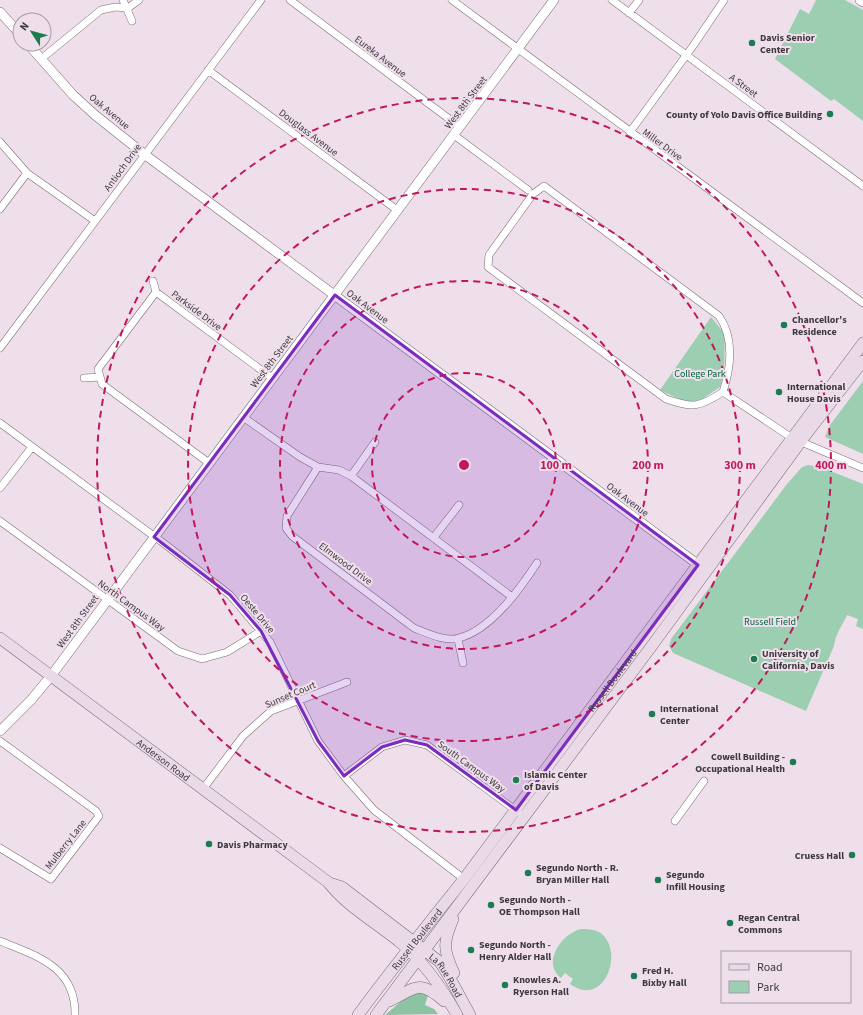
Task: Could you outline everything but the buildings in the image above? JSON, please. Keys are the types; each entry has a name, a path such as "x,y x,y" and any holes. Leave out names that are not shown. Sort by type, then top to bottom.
{"main road":[{"name":"Russell Boulevard","path":"358,1015 411,945 520,813 651,647 703,568 796,440 863,343"},
{"name":"Russell Boulevard","path":"796,440 863,361"},
{"name":"Russell Boulevard","path":"376,1015 461,901 520,813 656,622 703,568"},
{"path":"651,647 651,638 659,627 656,622"},
{"name":"Anderson Road","path":"0,638 411,945"},
{"path":"330,885 355,903 358,904 361,902 411,945"},
{"path":"461,901 446,935 445,950 449,962 472,1008 470,1015"},
{"name":"La Rue Road","path":"411,945 425,950 444,968 470,1015"},
{"name":"La Rue Road","path":"411,945 418,959 430,973 455,1013"},
{"path":"385,1003 406,991 415,988 425,988 432,991 455,1013"}],"street":[{"path":"123,0 128,8 132,21"},
{"path":"42,59 101,10 115,7 128,8 139,0"},
{"name":"Antioch Drive","path":"0,348 261,0"},
{"name":"Eureka Avenue","path":"290,0 457,131 528,190"},
{"name":"Miller Drive","path":"452,0 863,303"},
{"name":"West 8th Street","path":"0,731 31,700 51,676 554,0"},
{"name":"A Street","path":"612,0 863,186"},
{"path":"629,13 638,0"},
{"path":"630,132 724,0"},
{"path":"0,12 12,25"},
{"name":"Oak Avenue","path":"35,52 73,95 95,115 144,154 703,568"},
{"name":"Douglass Avenue","path":"208,70 397,210"},
{"path":"0,142 27,173 95,221"},
{"path":"0,209 27,173"},
{"path":"544,186 719,316 726,326 730,346 730,370 723,392 711,400 695,406 686,406 666,399 488,267 489,255 533,194 544,186"},
{"path":"153,282 156,292"},
{"name":"Parkside Drive","path":"100,377 98,369 156,292 272,378"},
{"path":"84,378 100,377 102,384 209,463"},
{"path":"723,392 796,440 863,468"},
{"path":"243,417 300,457 318,467 339,470 351,476 512,597"},
{"name":"Oeste Drive","path":"0,423 230,595 270,642 318,741 344,776 374,810 464,879"},
{"path":"351,476 376,442"},
{"path":"0,488 32,447"},
{"name":"Elmwood Drive","path":"318,467 287,516 286,528 292,536 414,628 432,635 458,638"},
{"path":"434,537 459,505"},
{"name":"North Campus Way","path":"0,521 178,651 202,659 227,652 261,630"},
{"path":"463,663 458,638 481,628 497,615 537,563"},
{"name":"Sunset Court","path":"203,789 243,736 271,710 347,682"},
{"name":"South Campus Way","path":"344,776 382,747 405,740 427,745 520,813"},
{"name":"Mulberry Lane","path":"0,741 96,811 99,816 51,879 0,848"},
{"path":"675,821 704,781"},
{"path":"0,941 41,958 57,970 66,980 73,993 75,1015"}],"highlighted area":[{"path":"335,295 698,565 516,810 427,745 405,740 382,747 344,776 318,741 261,631 230,595 154,537"}],"green space":[{"path":"816,0 845,0 863,10 863,121 834,99 831,101 775,59 800,9 809,14"},
{"name":"College Park","path":"711,317 725,334 724,373 720,387 699,401 683,401 660,390"},
{"path":"863,381 863,454 825,437 830,425"},
{"name":"Russell Field","path":"808,465 823,468 863,484 863,629 856,626 858,619 847,615 837,634 834,646 806,711 673,653 669,646 671,639 787,484 802,467"},
{"path":"581,929 599,932 607,940 611,951 611,962 608,974 602,983 593,989 582,990 570,984 573,979 565,973 561,978 555,972 553,965 556,949 561,942 567,936"},
{"path":"422,993 428,995 425,1005 434,1009 438,1014 385,1015 410,994"}],"place":[{"name":"Davis Senior Center","path":"752,43"},
{"name":"County of Yolo Davis Office Building","path":"830,114"},
{"name":"Chancellor's Residence","path":"784,325"},
{"name":"International House Davis","path":"779,392"},
{"name":"University of California, Davis","path":"754,659"},
{"name":"International Center","path":"652,714"},
{"name":"Cowell Building - Occupational Health","path":"793,762"},
{"name":"Islamic Center of Davis","path":"516,780"},
{"name":"Davis Pharmacy","path":"209,844"},
{"name":"Cruess Hall","path":"852,855"},
{"name":"Segundo North - R. Bryan Miller Hall","path":"528,873"},
{"name":"Segundo Infill Housing","path":"658,880"},
{"name":"Segundo North - OE Thompson Hall","path":"491,905"},
{"name":"Regan Central Commons","path":"730,923"},
{"name":"Segundo North - Henry Alder Hall","path":"471,950"},
{"name":"Fred H. Bixby Hall","path":"634,976"},
{"name":"Knowles A. Ryerson Hall","path":"505,985"}]}
